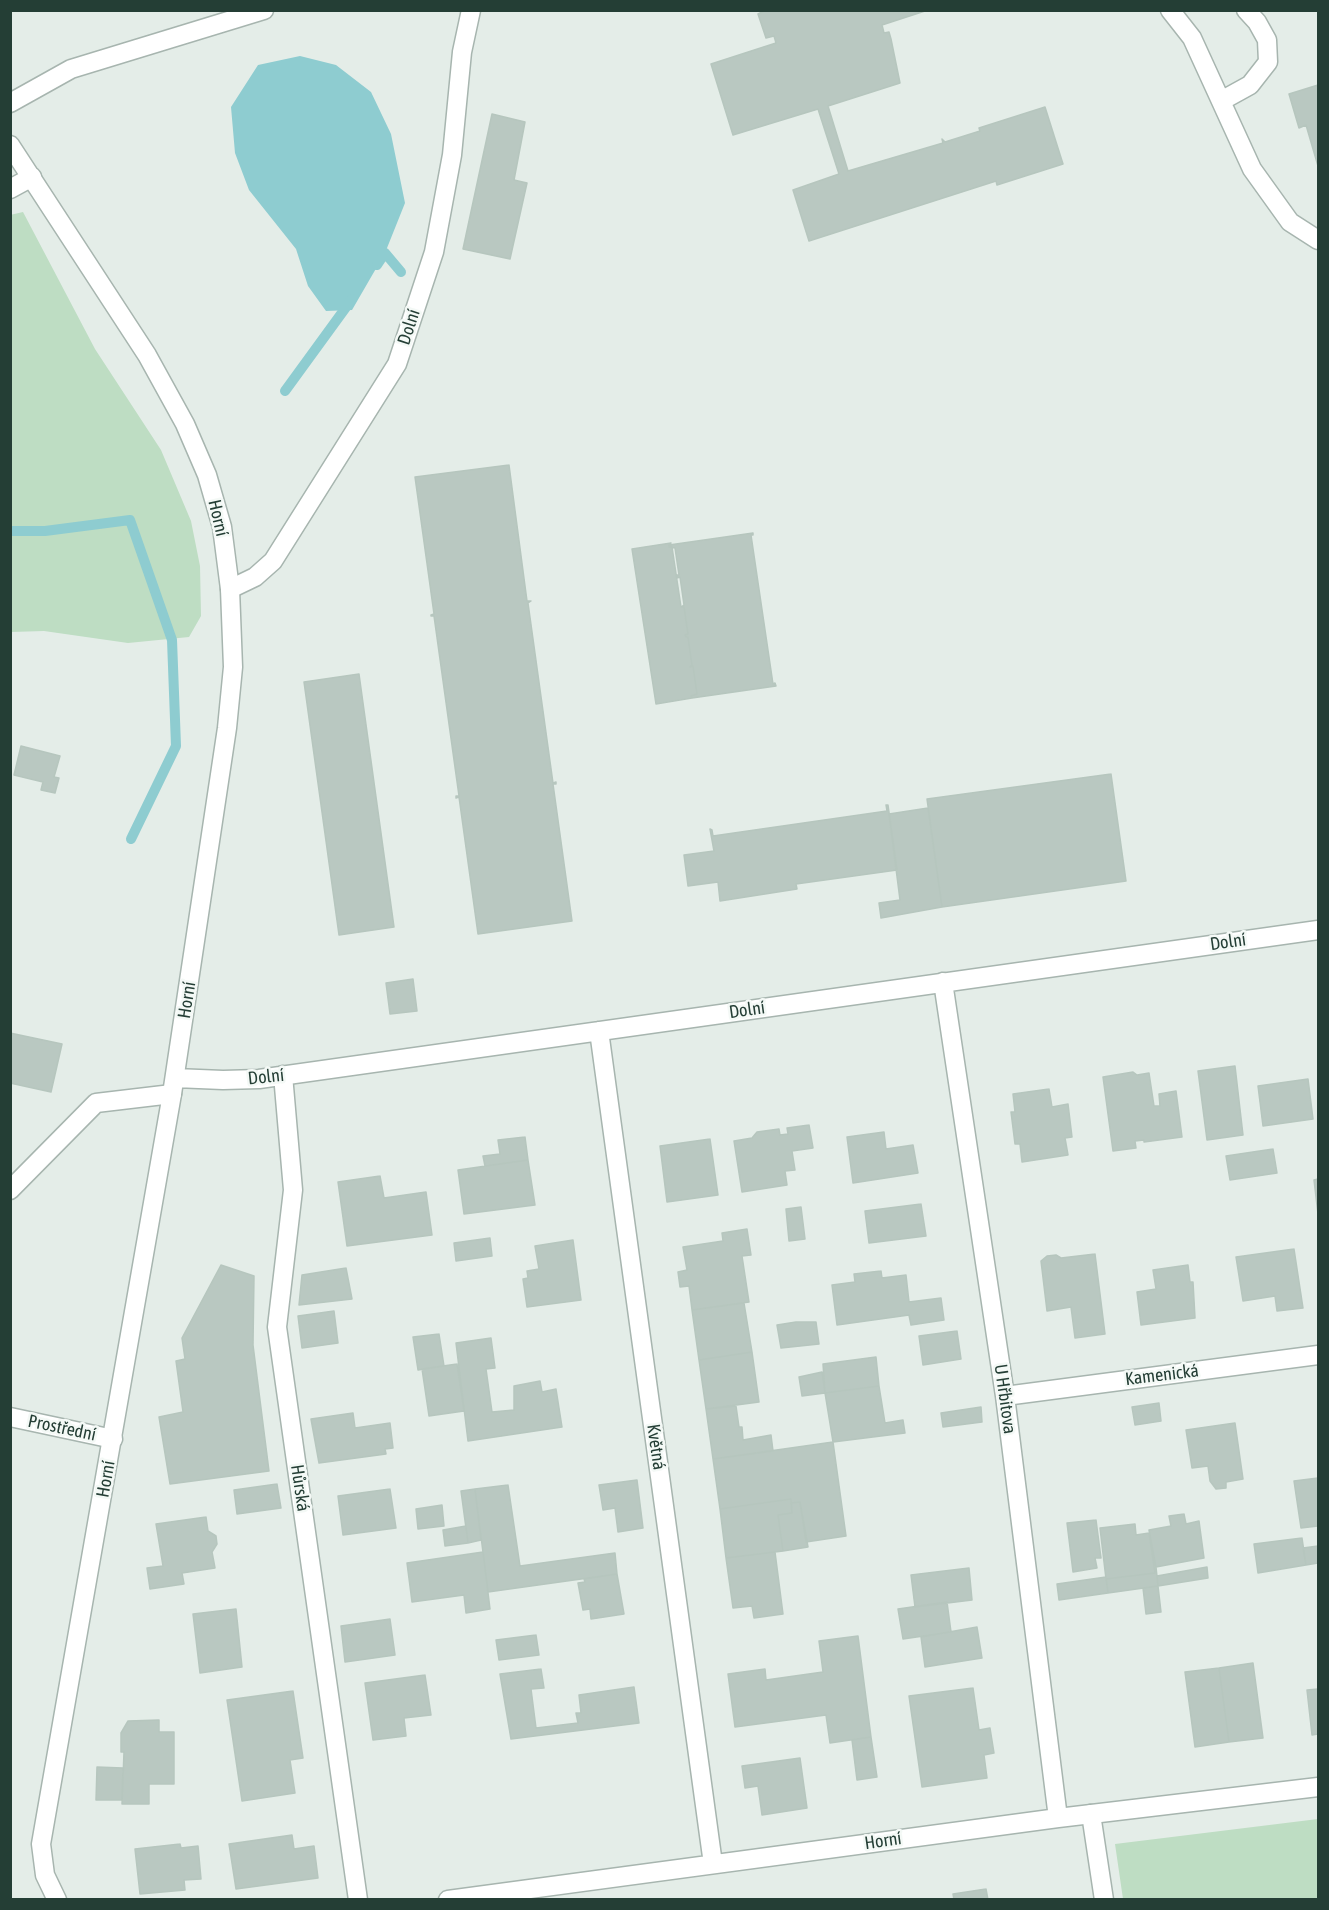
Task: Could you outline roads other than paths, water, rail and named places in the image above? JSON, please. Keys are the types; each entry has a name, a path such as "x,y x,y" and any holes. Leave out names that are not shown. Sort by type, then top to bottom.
{"street":[{"path":"10,103 71,69 264,10"},
{"name":"Dolní","path":"230,589 255,577 273,561 397,364 434,252 452,156 462,52 471,10"},
{"path":"1170,10 1192,38 1252,169 1290,222 1318,240"},
{"path":"1221,101 1250,85 1268,62 1267,40 1257,22 1246,10"},
{"name":"Horní","path":"10,145 147,355 185,424 207,475 222,527 230,589 233,667 227,728 174,1086 114,1439 41,1844 45,1875 57,1899"},
{"path":"10,189 32,177"},
{"name":"Dolní","path":"10,1190 96,1103 174,1086 223,1080 259,1079 1318,930"},
{"name":"U Hřbitova","path":"943,982 1005,1396 1058,1818"},
{"name":"Květná","path":"599,1031 713,1864"},
{"name":"Hůrská","path":"283,1075 292,1190 277,1327 358,1899"},
{"name":"Kamenická","path":"1005,1396 1318,1355"},
{"name":"Prostřední","path":"10,1417 114,1439"},
{"name":"Horní","path":"448,1899 1058,1818 1318,1787"},
{"path":"1091,1814 1104,1899"}],"water":[{"path":"300,56 336,65 371,92 391,134 405,203 385,253 352,310 326,311 308,286 296,249 249,190 235,153 231,107 258,65"}],"waterway":[{"path":"377,265 385,253 401,272"},
{"path":"285,391 352,299"},
{"path":"10,531 45,531 130,520 172,640 176,746 131,839"}]}
